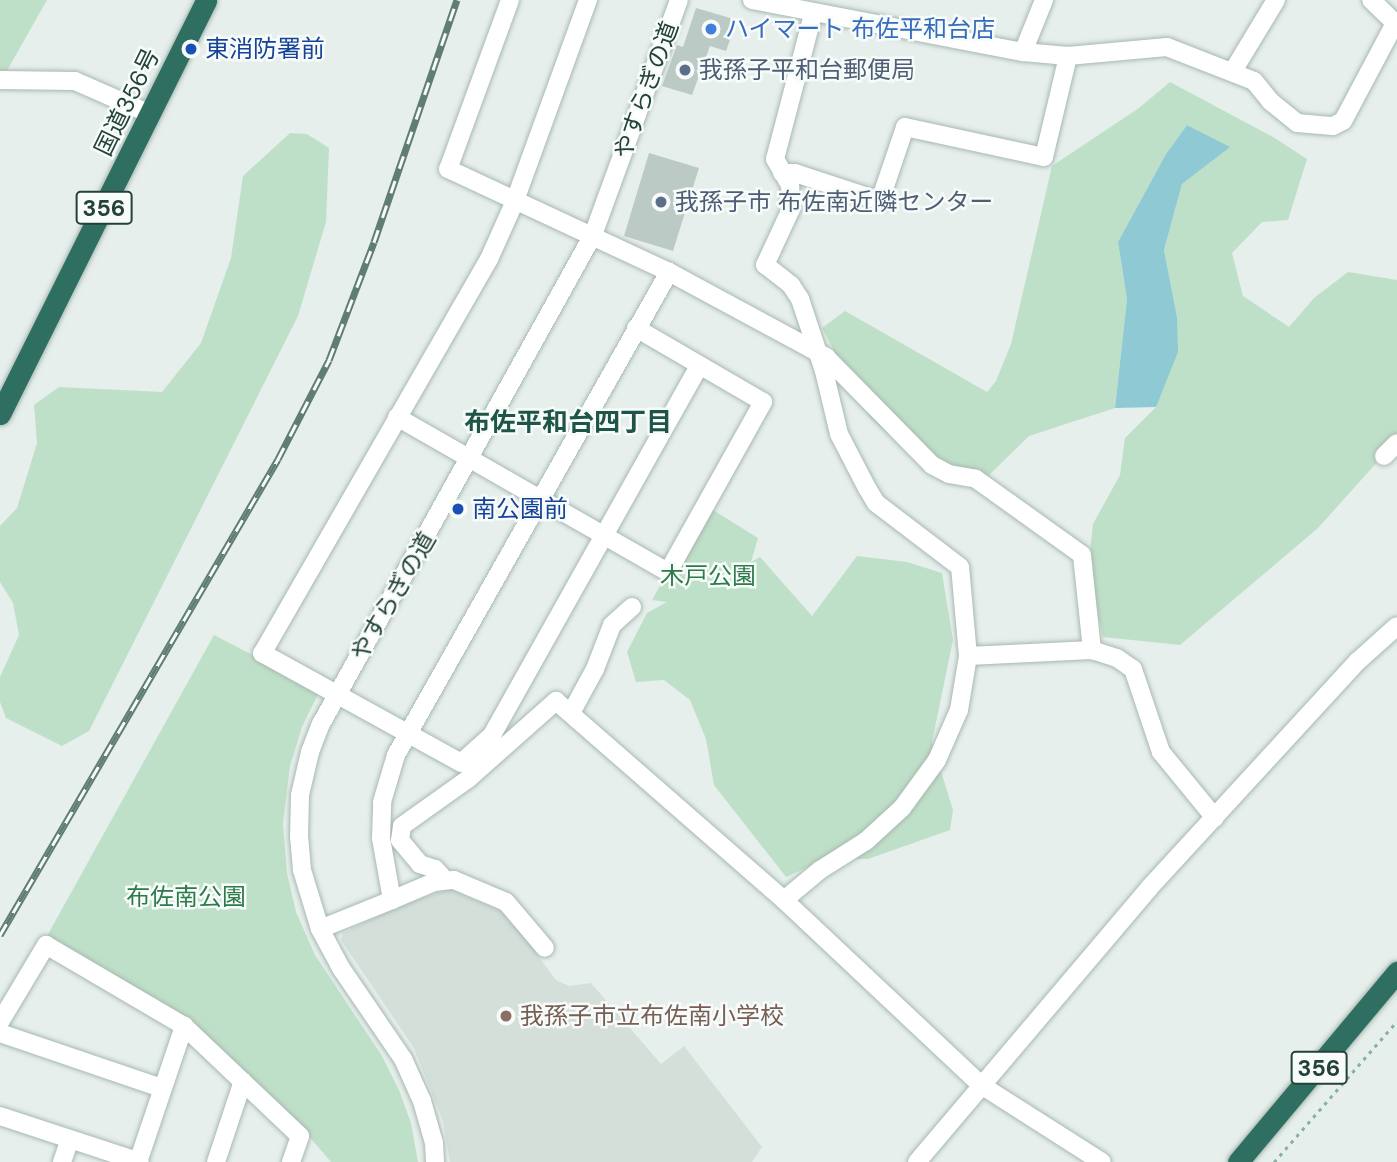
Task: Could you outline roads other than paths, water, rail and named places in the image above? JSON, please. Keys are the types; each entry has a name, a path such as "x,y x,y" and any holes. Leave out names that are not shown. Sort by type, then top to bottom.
{"highway":[{"name":"国道356号","path":"0,414 206,0"},
{"name":"356","path":"1238,1162 1397,972"}],"street":[{"path":"510,0 448,169 669,272 826,357 932,465 949,474 976,478 1082,555 1092,650"},
{"path":"588,0 515,201 489,259 262,653 461,762 492,735 700,365"},
{"name":"やすらぎの道","path":"435,1162 434,1143 422,1101 403,1059 341,968 320,929 302,870 299,837 300,795 310,752 338,693 471,459 593,235 679,0"},
{"path":"1023,52 1044,0"},
{"path":"1233,71 1276,0"},
{"path":"759,1 813,14 1023,52 1068,56 1167,47 1254,81 1270,101 1297,123 1333,126 1343,121 1396,24 1381,13 1371,0"},
{"path":"784,900 820,870 866,841 902,808 937,760 959,710 968,656 960,567 876,503 839,435 824,371 800,299 791,285 765,265 792,209 790,185 775,159 813,14"},
{"path":"782,173 795,173 880,201 905,127 1044,157 1068,56"},
{"path":"0,80 75,80 150,114"},
{"path":"392,900 381,838 382,802 388,775 408,732 669,272"},
{"path":"397,417 668,572 763,402 636,328"},
{"path":"1384,456 1397,443"},
{"path":"571,713 595,670 612,625 632,607"},
{"path":"917,1162 1150,887 1358,661 1397,626"},
{"path":"968,656 1092,650 1117,658 1133,669 1161,752 1215,818"},
{"path":"445,880 435,869 420,864 400,840 402,826 468,779 556,701 784,900 981,1085 1102,1162"},
{"path":"320,929 445,880 454,880 506,902 545,948"},
{"path":"0,1022 46,945 184,1026 300,1136 291,1162"},
{"path":"0,1116 138,1162 184,1026"},
{"path":"0,1033 162,1088"},
{"path":"216,1162 243,1080"},
{"path":"62,1162 70,1139"}],"water":[{"path":"1187,125 1230,147 1182,184 1164,250 1177,317 1178,352 1156,407 1115,408 1127,299 1118,242 1166,154"}],"railway":[{"path":"0,935 278,459 329,360 374,242 457,0"}],"place":[{"name":"ハイマート 布佐平和台店","path":"711,29"},
{"name":"東消防署前","path":"191,49"},
{"name":"我孫子平和台郵便局","path":"685,70"},
{"name":"我孫子市 布佐南近隣センター","path":"661,202"},
{"name":"南公園前","path":"458,509"},
{"name":"我孫子市立布佐南小学校","path":"506,1016"}],"district":[{"name":"布佐平和台四丁目","path":"568,423"}],"park label":[{"name":"木戸公園","path":"708,576"},
{"name":"布佐南公園","path":"186,897"}]}
